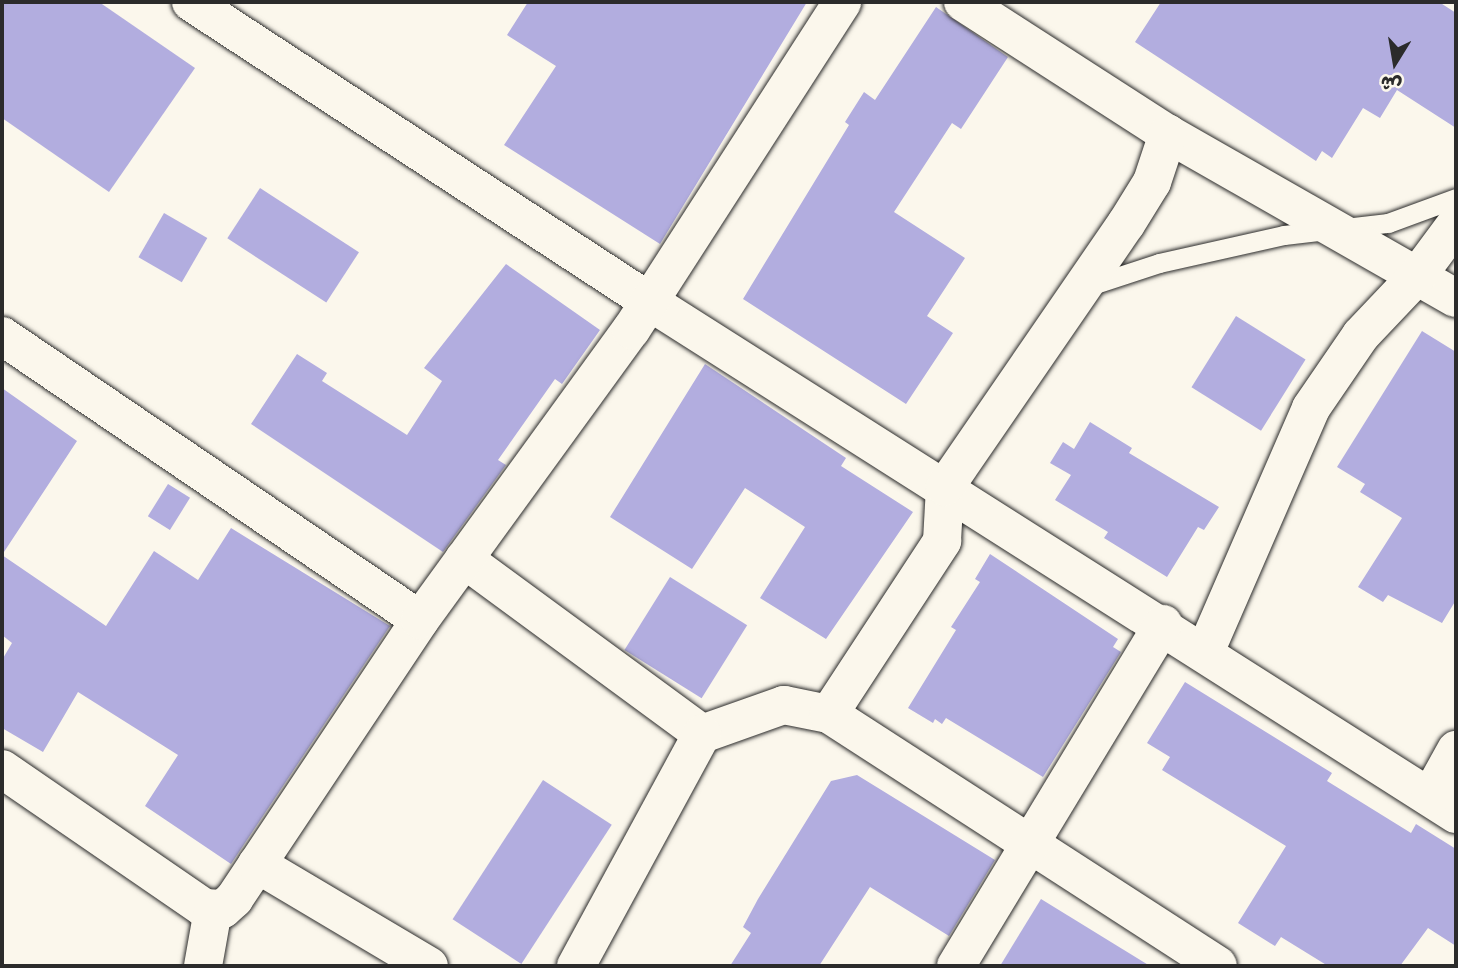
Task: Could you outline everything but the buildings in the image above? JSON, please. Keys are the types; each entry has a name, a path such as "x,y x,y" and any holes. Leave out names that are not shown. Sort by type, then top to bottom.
{"street":[{"path":"191,2 650,302 1163,624 1443,806 1456,750"},
{"path":"214,910 234,899 420,620 650,302 842,2"},
{"path":"963,2 1168,134 1456,299"},
{"path":"829,714 942,541 945,487 1152,182 1168,134"},
{"path":"1205,652 1311,408 1361,335 1418,275 1456,224"},
{"path":"2,336 420,620"},
{"path":"464,559 702,734"},
{"path":"956,966 1163,624"},
{"path":"576,966 702,734 784,705 829,714 1218,966"},
{"path":"5,779 214,910"},
{"path":"257,864 429,966"},
{"path":"203,966 214,910"}],"lane":[{"path":"1079,289 1284,235 1341,231 1388,223 1456,198"}]}
